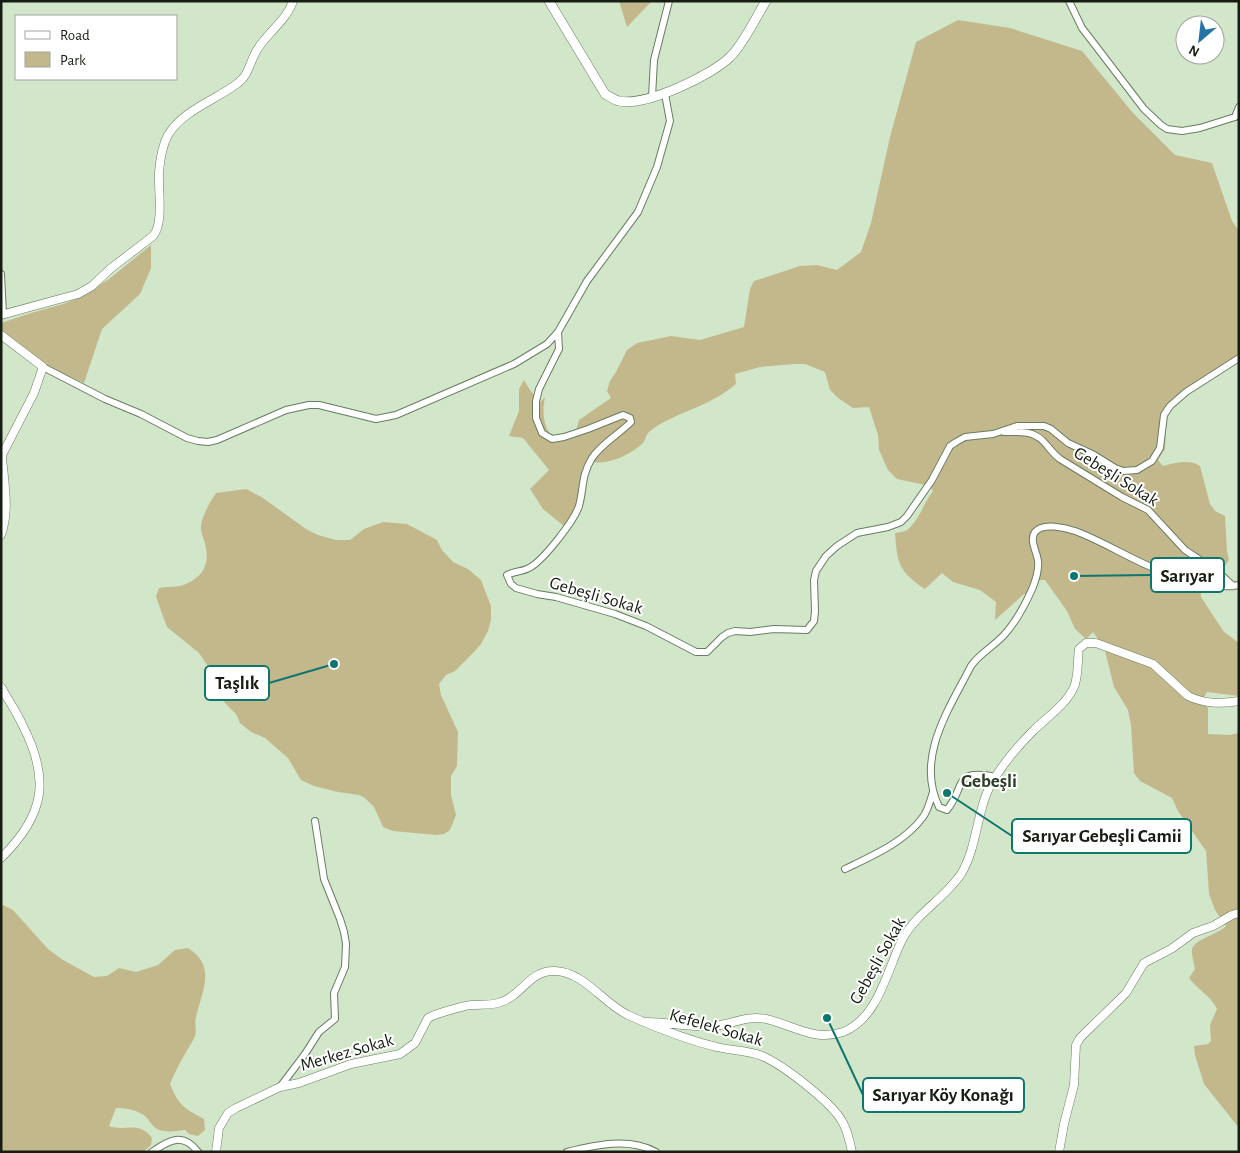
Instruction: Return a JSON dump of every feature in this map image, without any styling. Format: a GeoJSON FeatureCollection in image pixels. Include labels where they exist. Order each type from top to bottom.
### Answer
{"type":"FeatureCollection","features":[{"type":"Feature","properties":{"kind":"main road"},"geometry":{"type":"LineString","coordinates":[[549,1],[605,94],[618,101],[637,101],[665,94],[721,66],[733,54],[766,1]]}},
{"type":"Feature","properties":{"kind":"street"},"geometry":{"type":"LineString","coordinates":[[1,274],[2,315],[78,294],[92,286],[110,269],[153,236],[157,231],[159,220],[159,172],[162,152],[168,135],[194,110],[222,95],[240,81],[247,72],[261,44],[291,8],[293,1]]}},
{"type":"Feature","properties":{"kind":"street"},"geometry":{"type":"LineString","coordinates":[[652,97],[654,60],[669,1]]}},
{"type":"Feature","properties":{"kind":"street"},"geometry":{"type":"LineString","coordinates":[[1069,1],[1082,28],[1144,108],[1167,129],[1182,131],[1237,119],[1239,107]]}},
{"type":"Feature","properties":{"kind":"street"},"geometry":{"type":"LineString","coordinates":[[1,335],[44,367],[186,438],[208,442],[228,436],[286,410],[308,405],[376,419],[396,415],[514,364],[547,344],[558,332],[587,281],[638,212],[657,167],[670,121],[665,94]]}},
{"type":"Feature","properties":{"kind":"street","name":"Gebeşli Sokak"},"geometry":{"type":"LineString","coordinates":[[558,332],[559,349],[539,389],[536,401],[536,418],[542,433],[552,439],[564,437],[623,415],[630,418],[631,422],[592,457],[584,473],[578,508],[560,536],[539,560],[529,568],[507,575],[510,584],[524,591],[556,597],[633,620],[696,652],[707,652],[722,637],[735,631],[807,630],[814,621],[814,580],[816,571],[826,556],[857,533],[888,527],[901,522],[935,476],[950,446],[964,437],[999,432],[1026,432],[1036,435],[1052,454],[1122,497],[1148,510],[1185,550],[1236,585]]}},
{"type":"Feature","properties":{"kind":"street","name":"Gebeşli Sokak"},"geometry":{"type":"LineString","coordinates":[[999,432],[1016,426],[1044,426],[1051,429],[1068,443],[1094,455],[1115,468],[1123,471],[1137,470],[1152,461],[1160,448],[1164,415],[1170,406],[1186,392],[1239,358]]}},
{"type":"Feature","properties":{"kind":"street"},"geometry":{"type":"LineString","coordinates":[[1,534],[5,524],[6,512],[1,457],[34,393],[44,367]]}},
{"type":"Feature","properties":{"kind":"street","name":"Gebeşli Sokak"},"geometry":{"type":"LineString","coordinates":[[996,777],[971,775],[964,778],[960,782],[947,810],[938,807],[933,791],[930,769],[938,731],[977,657],[1004,635],[1019,615],[1032,588],[1037,576],[1038,560],[1033,538],[1034,532],[1039,528],[1074,531],[1162,572],[1212,586],[1236,585]]}},
{"type":"Feature","properties":{"kind":"street","name":"Gebeşli Sokak"},"geometry":{"type":"LineString","coordinates":[[647,1022],[716,1026],[756,1018],[804,1032],[826,1036],[843,1032],[853,1027],[874,1004],[907,931],[954,883],[962,872],[978,828],[986,795],[996,777],[1018,747],[1067,698],[1076,681],[1079,649],[1086,643],[1092,642],[1153,664],[1188,696],[1195,699],[1208,703],[1239,701]]}},
{"type":"Feature","properties":{"kind":"street"},"geometry":{"type":"LineString","coordinates":[[1,687],[32,743],[40,773],[40,789],[38,801],[29,823],[20,838],[1,858]]}},
{"type":"Feature","properties":{"kind":"street","name":"Gebeşli Sokak"},"geometry":{"type":"LineString","coordinates":[[845,868],[874,855],[904,836],[923,818],[933,791]]}},
{"type":"Feature","properties":{"kind":"street","name":"Merkez Sokak"},"geometry":{"type":"LineString","coordinates":[[280,1087],[319,1032],[335,1019],[334,993],[345,967],[344,932],[324,878],[315,820]]}},
{"type":"Feature","properties":{"kind":"street"},"geometry":{"type":"LineString","coordinates":[[1059,1152],[1074,1086],[1076,1045],[1080,1038],[1126,993],[1144,963],[1171,949],[1193,933],[1213,926],[1239,913]]}},
{"type":"Feature","properties":{"kind":"street","name":"Merkez Sokak"},"geometry":{"type":"LineString","coordinates":[[216,1152],[219,1128],[228,1113],[236,1108],[280,1087],[300,1083],[351,1064],[400,1054],[415,1043],[428,1018],[470,1005],[501,1002],[520,989],[535,975],[543,971],[556,971],[577,978],[614,1008],[647,1022]]}},
{"type":"Feature","properties":{"kind":"street","name":"Kefelek Sokak"},"geometry":{"type":"LineString","coordinates":[[647,1022],[700,1042],[759,1055],[780,1067],[811,1090],[836,1113],[847,1131],[852,1152]]}},
{"type":"Feature","properties":{"kind":"street"},"geometry":{"type":"LineString","coordinates":[[152,1152],[178,1139],[188,1142],[198,1152]]}},
{"type":"Feature","properties":{"kind":"street"},"geometry":{"type":"LineString","coordinates":[[567,1152],[603,1145],[635,1144],[643,1145],[656,1152]]}},
{"type":"Feature","properties":{"kind":"green space"},"geometry":{"type":"Polygon","coordinates":[[[619,1],[652,1],[627,27],[619,1]]]}},
{"type":"Feature","properties":{"kind":"green space"},"geometry":{"type":"Polygon","coordinates":[[[958,20],[1010,28],[1082,51],[1133,113],[1175,155],[1212,163],[1232,221],[1239,231],[1239,361],[1177,401],[1166,421],[1165,449],[1158,460],[1163,466],[1187,462],[1200,466],[1210,504],[1215,511],[1225,516],[1229,560],[1224,567],[1211,559],[1210,565],[1201,579],[1201,597],[1224,632],[1239,643],[1239,696],[1207,692],[1202,701],[1208,708],[1208,734],[1230,735],[1239,733],[1239,1128],[1204,1084],[1195,1055],[1194,1046],[1208,1044],[1211,1041],[1210,1025],[1217,1009],[1212,1001],[1189,978],[1195,969],[1192,949],[1202,939],[1226,926],[1215,910],[1209,894],[1206,851],[1178,811],[1172,798],[1140,781],[1134,773],[1131,725],[1128,710],[1114,687],[1104,647],[1093,632],[1086,639],[1075,629],[1067,611],[1045,580],[1038,580],[1031,596],[1024,594],[995,620],[996,602],[980,590],[953,582],[942,573],[925,589],[905,572],[897,552],[895,533],[906,531],[911,526],[933,491],[930,486],[897,479],[888,470],[879,450],[878,435],[869,407],[853,408],[838,398],[830,390],[825,372],[805,364],[760,367],[735,374],[736,384],[728,391],[658,425],[648,433],[643,443],[633,451],[620,458],[606,462],[593,462],[587,475],[582,508],[569,530],[543,509],[530,489],[549,470],[523,438],[509,436],[519,411],[519,389],[524,380],[540,402],[545,397],[544,420],[551,435],[555,439],[575,434],[579,420],[611,398],[607,391],[610,381],[627,350],[637,343],[671,336],[700,340],[744,327],[750,289],[754,281],[800,266],[817,265],[837,270],[861,252],[871,223],[890,137],[916,42],[958,20]]]}},
{"type":"Feature","properties":{"kind":"green space"},"geometry":{"type":"Polygon","coordinates":[[[151,245],[151,268],[140,294],[102,329],[84,383],[44,364],[1,331],[1,323],[81,297],[109,279],[151,245]]]}},
{"type":"Feature","properties":{"kind":"green space"},"geometry":{"type":"Polygon","coordinates":[[[246,489],[263,498],[306,529],[318,535],[336,540],[350,540],[364,529],[383,522],[407,524],[437,540],[442,550],[453,562],[468,569],[481,580],[491,606],[491,620],[488,631],[481,644],[473,653],[455,671],[446,675],[439,684],[441,695],[458,732],[457,766],[451,776],[451,795],[456,815],[450,830],[444,834],[393,831],[383,827],[374,807],[365,798],[359,795],[314,786],[301,780],[288,758],[265,738],[251,732],[240,723],[236,714],[225,703],[216,689],[209,668],[199,653],[167,627],[156,597],[159,588],[183,585],[192,581],[201,573],[207,557],[201,530],[204,514],[216,493],[246,489]]]}},
{"type":"Feature","properties":{"kind":"green space"},"geometry":{"type":"Polygon","coordinates":[[[1,904],[13,910],[48,949],[63,960],[94,977],[107,976],[119,968],[136,972],[158,965],[175,950],[188,948],[197,955],[205,971],[205,979],[195,1019],[196,1034],[170,1084],[179,1102],[204,1119],[205,1130],[198,1136],[189,1134],[185,1130],[160,1130],[155,1128],[146,1117],[136,1111],[116,1108],[109,1126],[142,1129],[152,1138],[151,1145],[143,1152],[1,1152],[1,904]]]}},
{"type":"Feature","properties":{"kind":"place","name":"Sarıyar"},"geometry":{"type":"Point","coordinates":[1074,576]}},
{"type":"Feature","properties":{"kind":"place","name":"Taşlık"},"geometry":{"type":"Point","coordinates":[334,664]}},
{"type":"Feature","properties":{"kind":"place","name":"Sarıyar Gebeşli Camii"},"geometry":{"type":"Point","coordinates":[947,793]}},
{"type":"Feature","properties":{"kind":"place","name":"Sarıyar Köy Konağı"},"geometry":{"type":"Point","coordinates":[827,1018]}},
{"type":"Feature","properties":{"kind":"district","name":"Gebeşli"},"geometry":{"type":"Point","coordinates":[989,781]}}]}
